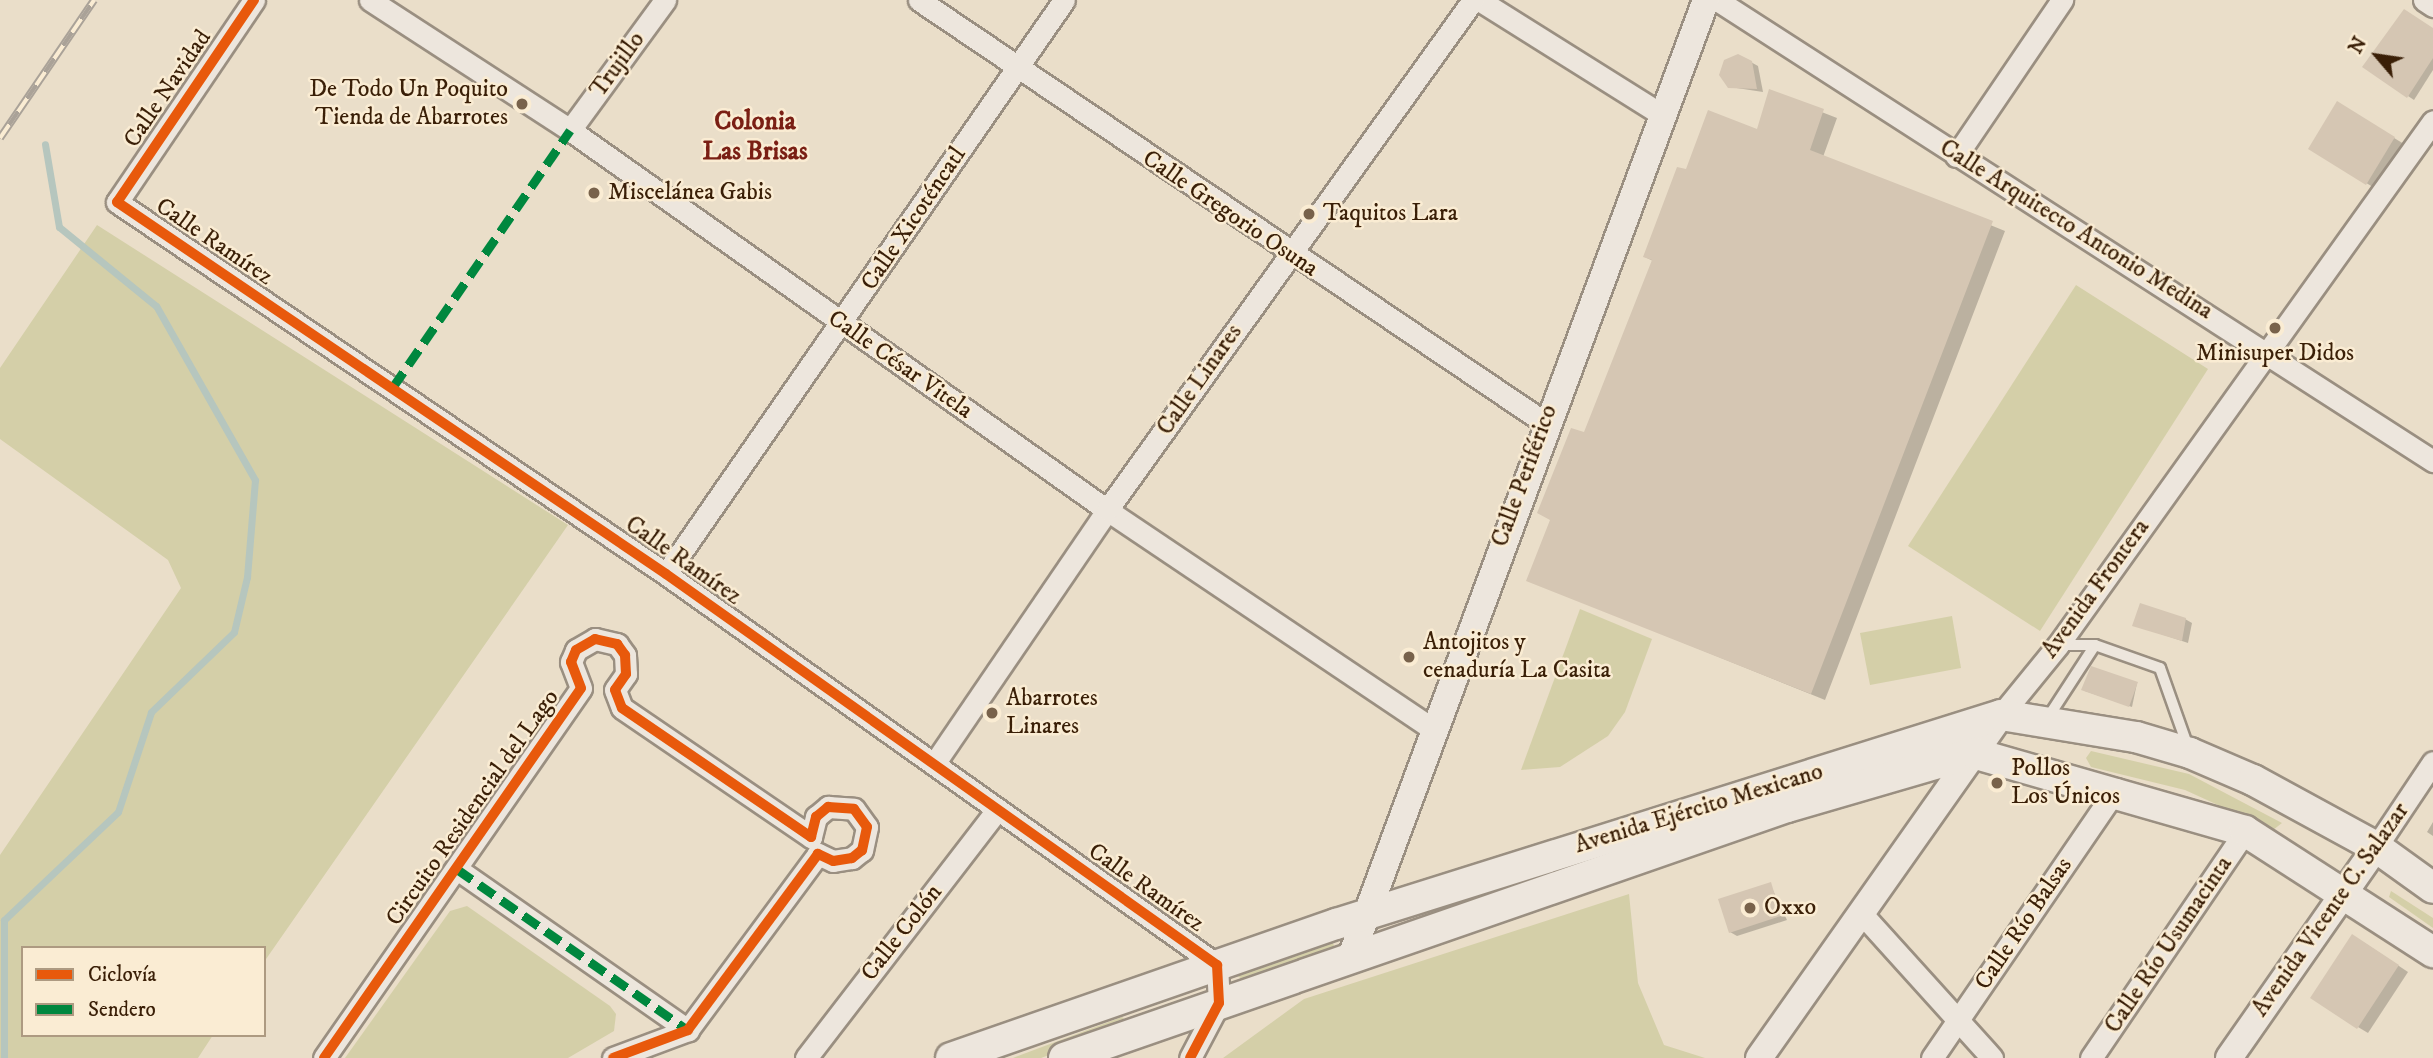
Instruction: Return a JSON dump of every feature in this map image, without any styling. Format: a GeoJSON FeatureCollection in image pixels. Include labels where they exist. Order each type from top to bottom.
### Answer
{"type":"FeatureCollection","features":[{"type":"Feature","properties":{"kind":"main road","name":"Avenida Ejército Mexicano"},"geometry":{"type":"LineString","coordinates":[[951,1058],[1361,916],[2001,715],[2047,719],[2190,753],[2253,780],[2376,847],[2433,888]]}},
{"type":"Feature","properties":{"kind":"main road","name":"Avenida Ejército Mexicano"},"geometry":{"type":"LineString","coordinates":[[1064,1058],[1352,954],[1787,807],[1973,753]]}},
{"type":"Feature","properties":{"kind":"main road"},"geometry":{"type":"LineString","coordinates":[[1973,753],[2116,789],[2245,831],[2346,892],[2433,952]]}},
{"type":"Feature","properties":{"kind":"street","name":"Calle Navidad"},"geometry":{"type":"LineString","coordinates":[[117,202],[254,0]]}},
{"type":"Feature","properties":{"kind":"street","name":"Calle César Vitela"},"geometry":{"type":"LineString","coordinates":[[370,0],[570,130],[843,326],[1107,510],[1431,728]]}},
{"type":"Feature","properties":{"kind":"street","name":"Trujillo"},"geometry":{"type":"LineString","coordinates":[[570,130],[666,0]]}},
{"type":"Feature","properties":{"kind":"street","name":"Calle Gregorio Osuna"},"geometry":{"type":"LineString","coordinates":[[919,0],[1289,255],[1545,422]]}},
{"type":"Feature","properties":{"kind":"street","name":"Calle Xicoténcatl"},"geometry":{"type":"LineString","coordinates":[[666,574],[843,326],[1064,0]]}},
{"type":"Feature","properties":{"kind":"street","name":"Calle Linares"},"geometry":{"type":"LineString","coordinates":[[934,764],[1107,510],[1473,0]]}},
{"type":"Feature","properties":{"kind":"street"},"geometry":{"type":"LineString","coordinates":[[1479,0],[1662,115]]}},
{"type":"Feature","properties":{"kind":"street","name":"Calle Periférico"},"geometry":{"type":"LineString","coordinates":[[1352,954],[1361,916],[1706,0]]}},
{"type":"Feature","properties":{"kind":"street","name":"Calle Arquitecto Antonio Medina"},"geometry":{"type":"LineString","coordinates":[[1717,0],[1956,156],[2266,349],[2433,461]]}},
{"type":"Feature","properties":{"kind":"street"},"geometry":{"type":"LineString","coordinates":[[1956,156],[2063,0]]}},
{"type":"Feature","properties":{"kind":"street"},"geometry":{"type":"LineString","coordinates":[[2424,0],[2433,6]]}},
{"type":"Feature","properties":{"kind":"street","name":"Avenida Frontera"},"geometry":{"type":"LineString","coordinates":[[1759,1058],[1973,753],[2058,645],[2266,349],[2433,121]]}},
{"type":"Feature","properties":{"kind":"street","name":"Calle Ramírez"},"geometry":{"type":"LineString","coordinates":[[117,202],[666,574],[1217,965]]}},
{"type":"Feature","properties":{"kind":"street","name":"Circuito Residencial del Lago"},"geometry":{"type":"LineString","coordinates":[[324,1058],[581,688],[571,663],[576,650],[595,639],[617,645],[625,655],[626,674],[615,690],[622,708],[811,837],[816,817],[828,807],[854,809],[867,827],[862,850],[833,861],[818,854],[688,1030],[457,869]]}},
{"type":"Feature","properties":{"kind":"street","name":"Avenida Vicente C. Salazar"},"geometry":{"type":"LineString","coordinates":[[2229,1058],[2346,892],[2433,762]]}},
{"type":"Feature","properties":{"kind":"street","name":"Calle Río Balsas"},"geometry":{"type":"LineString","coordinates":[[1932,1058],[2116,789]]}},
{"type":"Feature","properties":{"kind":"street","name":"Calle Colón"},"geometry":{"type":"LineString","coordinates":[[806,1058],[998,809]]}},
{"type":"Feature","properties":{"kind":"street","name":"Calle Río Usumacinta"},"geometry":{"type":"LineString","coordinates":[[2091,1058],[2245,831]]}},
{"type":"Feature","properties":{"kind":"street"},"geometry":{"type":"LineString","coordinates":[[1862,914],[1992,1058]]}},
{"type":"Feature","properties":{"kind":"street"},"geometry":{"type":"LineString","coordinates":[[1190,1058],[1219,1003],[1217,965]]}},
{"type":"Feature","properties":{"kind":"street"},"geometry":{"type":"LineString","coordinates":[[613,1058],[688,1030]]}},
{"type":"Feature","properties":{"kind":"lane"},"geometry":{"type":"LineString","coordinates":[[2058,645],[2095,645],[2160,668],[2190,753]]}},
{"type":"Feature","properties":{"kind":"lane"},"geometry":{"type":"LineString","coordinates":[[2047,719],[2095,645]]}},
{"type":"Feature","properties":{"kind":"shaded area"},"geometry":{"type":"Polygon","coordinates":[[[97,225],[568,525],[266,959],[266,946],[21,946],[21,1037],[212,1037],[198,1058],[0,1058],[0,855],[181,588],[168,560],[0,439],[0,368],[97,225]]]}},
{"type":"Feature","properties":{"kind":"shaded area"},"geometry":{"type":"Polygon","coordinates":[[[2076,285],[2208,369],[2040,631],[1908,546],[2076,285]]]}},
{"type":"Feature","properties":{"kind":"shaded area"},"geometry":{"type":"Polygon","coordinates":[[[1580,609],[1652,639],[1625,712],[1608,736],[1560,767],[1521,770],[1580,609]]]}},
{"type":"Feature","properties":{"kind":"shaded area"},"geometry":{"type":"Polygon","coordinates":[[[1952,616],[1961,668],[1870,685],[1860,633],[1952,616]]]}},
{"type":"Feature","properties":{"kind":"shaded area"},"geometry":{"type":"Polygon","coordinates":[[[2091,751],[2189,774],[2282,823],[2273,830],[2185,790],[2091,767],[2086,758],[2091,751]]]}},
{"type":"Feature","properties":{"kind":"shaded area"},"geometry":{"type":"Polygon","coordinates":[[[2391,891],[2433,918],[2433,928],[2389,897],[2391,891]]]}},
{"type":"Feature","properties":{"kind":"shaded area"},"geometry":{"type":"Polygon","coordinates":[[[1629,894],[1638,983],[1664,1045],[1705,1058],[1223,1058],[1304,999],[1629,894]]]}},
{"type":"Feature","properties":{"kind":"shaded area"},"geometry":{"type":"Polygon","coordinates":[[[467,906],[610,1006],[616,1014],[614,1031],[568,1058],[345,1058],[450,911],[467,906]]]}},
{"type":"Feature","properties":{"kind":"shaded area"},"geometry":{"type":"Polygon","coordinates":[[[1332,941],[1336,950],[1242,979],[1236,975],[1332,941]]]}},
{"type":"Feature","properties":{"kind":"shaded area"},"geometry":{"type":"Polygon","coordinates":[[[1122,1017],[1128,1022],[1123,1028],[1041,1058],[1013,1058],[1122,1017]]]}},
{"type":"Feature","properties":{"kind":"building"},"geometry":{"type":"Polygon","coordinates":[[[2404,9],[2433,28],[2433,58],[2407,98],[2362,67],[2404,9]]]}},
{"type":"Feature","properties":{"kind":"building"},"geometry":{"type":"Polygon","coordinates":[[[1738,54],[1752,61],[1757,89],[1728,88],[1719,75],[1724,60],[1738,54]]]}},
{"type":"Feature","properties":{"kind":"building"},"geometry":{"type":"Polygon","coordinates":[[[1769,89],[1824,109],[1810,150],[1993,221],[1811,694],[1526,581],[1550,520],[1537,513],[1571,428],[1584,432],[1652,260],[1643,257],[1677,167],[1686,169],[1708,110],[1757,129],[1769,89]]]}},
{"type":"Feature","properties":{"kind":"building"},"geometry":{"type":"Polygon","coordinates":[[[2337,101],[2395,137],[2366,185],[2308,149],[2337,101]]]}},
{"type":"Feature","properties":{"kind":"building"},"geometry":{"type":"Polygon","coordinates":[[[2140,603],[2186,618],[2182,641],[2132,626],[2140,603]]]}},
{"type":"Feature","properties":{"kind":"building"},"geometry":{"type":"Polygon","coordinates":[[[2091,666],[2138,682],[2129,707],[2081,690],[2091,666]]]}},
{"type":"Feature","properties":{"kind":"building","name":"Oxxo"},"geometry":{"type":"Polygon","coordinates":[[[1771,882],[1781,916],[1729,933],[1718,899],[1771,882]]]}},
{"type":"Feature","properties":{"kind":"building"},"geometry":{"type":"Polygon","coordinates":[[[2352,934],[2399,965],[2357,1029],[2310,998],[2352,934]]]}},
{"type":"Feature","properties":{"kind":"waterway"},"geometry":{"type":"LineString","coordinates":[[4,1058],[4,920],[118,812],[151,712],[234,632],[247,577],[255,480],[156,306],[59,227],[45,144]]}},
{"type":"Feature","properties":{"kind":"railway"},"geometry":{"type":"LineString","coordinates":[[0,138],[94,0]]}},
{"type":"Feature","properties":{"kind":"marked path"},"geometry":{"type":"LineString","coordinates":[[393,387],[570,130]]}},
{"type":"Feature","properties":{"kind":"marked path"},"geometry":{"type":"LineString","coordinates":[[457,869],[688,1030]]}},
{"type":"Feature","properties":{"kind":"cycle path"},"geometry":{"type":"LineString","coordinates":[[254,0],[117,202],[666,574],[1217,965],[1219,1003],[1190,1058]]}},
{"type":"Feature","properties":{"kind":"cycle path"},"geometry":{"type":"LineString","coordinates":[[324,1058],[581,688],[571,662],[576,650],[595,639],[617,644],[625,655],[626,674],[615,690],[622,708],[811,837],[816,817],[828,807],[854,809],[867,827],[862,850],[852,858],[833,861],[818,854],[688,1030],[613,1058]]}},
{"type":"Feature","properties":{"kind":"place","name":"De Todo Un Poquito Tienda de Abarrotes"},"geometry":{"type":"Point","coordinates":[522,104]}},
{"type":"Feature","properties":{"kind":"place","name":"Miscelánea Gabis"},"geometry":{"type":"Point","coordinates":[594,193]}},
{"type":"Feature","properties":{"kind":"place","name":"Taquitos Lara"},"geometry":{"type":"Point","coordinates":[1309,214]}},
{"type":"Feature","properties":{"kind":"place","name":"Minisuper Didos"},"geometry":{"type":"Point","coordinates":[2275,328]}},
{"type":"Feature","properties":{"kind":"place","name":"Antojitos y cenaduría La Casita"},"geometry":{"type":"Point","coordinates":[1409,657]}},
{"type":"Feature","properties":{"kind":"place","name":"Abarrotes Linares"},"geometry":{"type":"Point","coordinates":[992,713]}},
{"type":"Feature","properties":{"kind":"place","name":"Pollos Los Únicos"},"geometry":{"type":"Point","coordinates":[1997,783]}},
{"type":"Feature","properties":{"kind":"place","name":"Oxxo"},"geometry":{"type":"Point","coordinates":[1750,908]}},
{"type":"Feature","properties":{"kind":"district","name":"Colonia Las Brisas"},"geometry":{"type":"Point","coordinates":[755,137]}}]}
